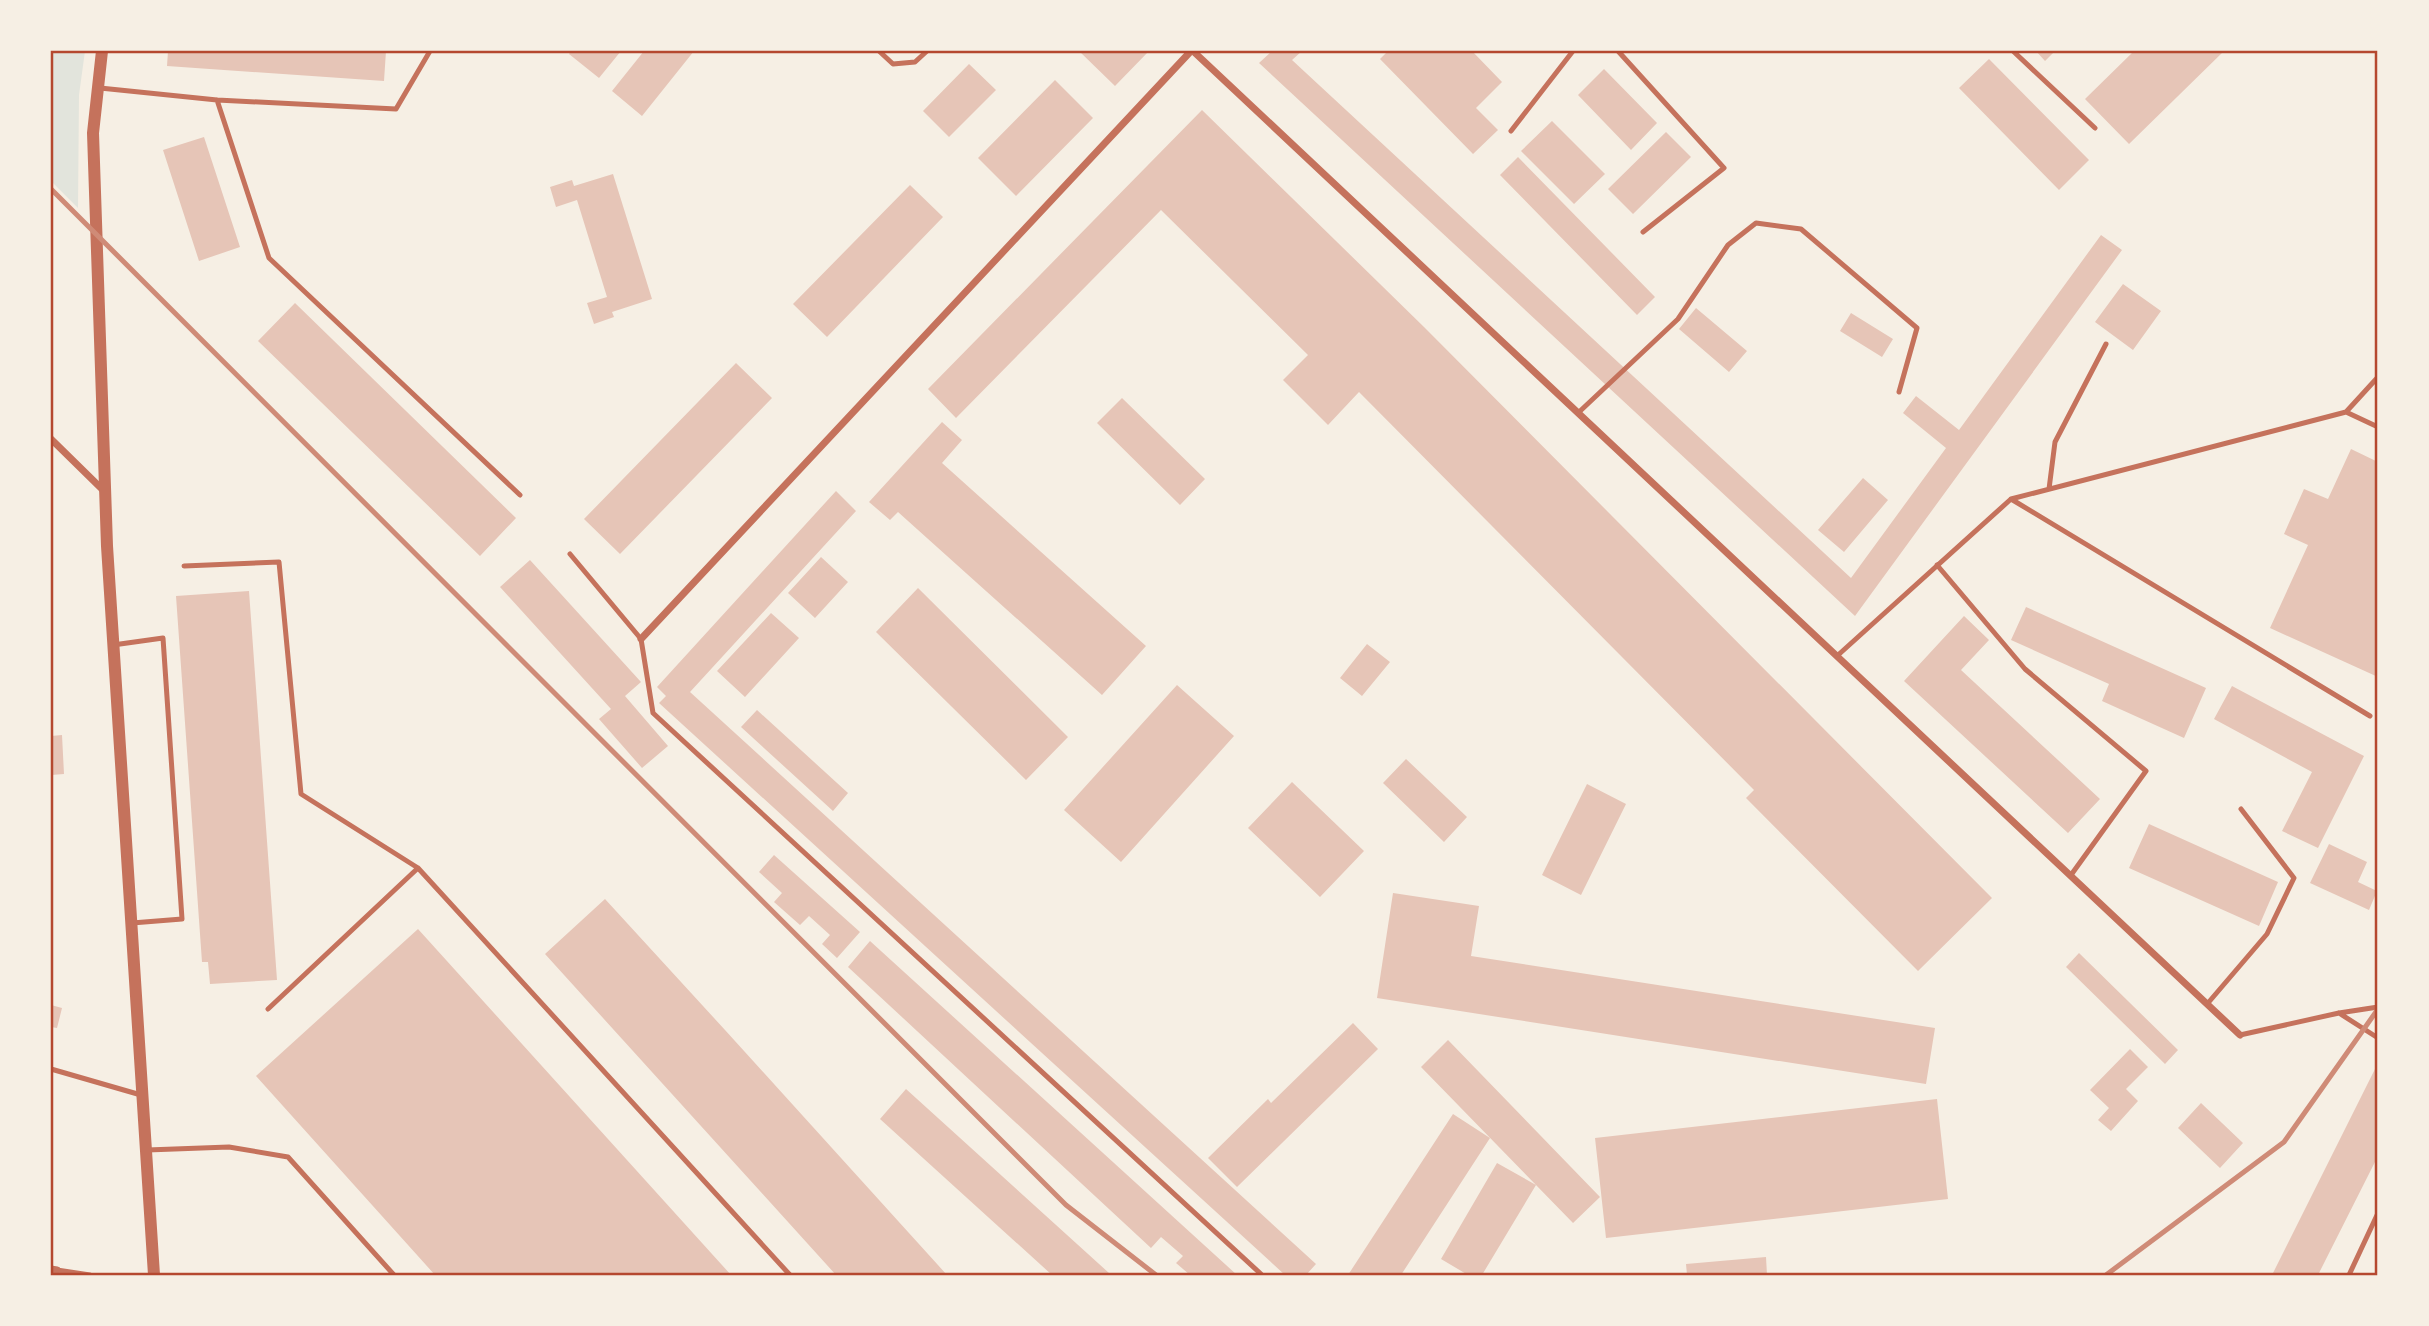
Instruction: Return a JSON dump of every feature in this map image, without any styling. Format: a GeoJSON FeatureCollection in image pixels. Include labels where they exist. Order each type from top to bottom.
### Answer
{"type":"FeatureCollection","features":[{"type":"Feature","properties":{"kind":"street"},"geometry":{"type":"LineString","coordinates":[[102,51],[93,133],[105,493],[154,1275]]}},
{"type":"Feature","properties":{"kind":"street"},"geometry":{"type":"LineString","coordinates":[[641,639],[1192,51],[2240,1035]]}},
{"type":"Feature","properties":{"kind":"street"},"geometry":{"type":"LineString","coordinates":[[51,439],[105,493]]}},
{"type":"Feature","properties":{"kind":"lane"},"geometry":{"type":"LineString","coordinates":[[97,88],[217,100],[396,108],[430,51]]}},
{"type":"Feature","properties":{"kind":"lane"},"geometry":{"type":"LineString","coordinates":[[879,51],[893,64],[915,62],[927,51]]}},
{"type":"Feature","properties":{"kind":"lane"},"geometry":{"type":"LineString","coordinates":[[1511,131],[1573,51]]}},
{"type":"Feature","properties":{"kind":"lane"},"geometry":{"type":"LineString","coordinates":[[1618,51],[1724,168],[1643,232]]}},
{"type":"Feature","properties":{"kind":"lane"},"geometry":{"type":"LineString","coordinates":[[2013,51],[2095,128]]}},
{"type":"Feature","properties":{"kind":"lane"},"geometry":{"type":"LineString","coordinates":[[217,100],[269,258],[520,495]]}},
{"type":"Feature","properties":{"kind":"lane"},"geometry":{"type":"LineString","coordinates":[[1578,413],[1678,319],[1728,245],[1756,223],[1801,229],[1917,328],[1899,393]]}},
{"type":"Feature","properties":{"kind":"lane"},"geometry":{"type":"LineString","coordinates":[[2049,489],[2055,442],[2106,344]]}},
{"type":"Feature","properties":{"kind":"lane"},"geometry":{"type":"LineString","coordinates":[[1837,656],[2011,499],[2346,412],[2378,377]]}},
{"type":"Feature","properties":{"kind":"lane"},"geometry":{"type":"LineString","coordinates":[[2346,412],[2378,427]]}},
{"type":"Feature","properties":{"kind":"lane"},"geometry":{"type":"LineString","coordinates":[[2011,499],[2370,716]]}},
{"type":"Feature","properties":{"kind":"lane"},"geometry":{"type":"LineString","coordinates":[[570,554],[641,639],[653,713],[1262,1275]]}},
{"type":"Feature","properties":{"kind":"lane"},"geometry":{"type":"LineString","coordinates":[[184,566],[279,562],[302,794],[418,868],[790,1275]]}},
{"type":"Feature","properties":{"kind":"lane"},"geometry":{"type":"LineString","coordinates":[[1937,565],[2025,669],[2146,771],[2071,875]]}},
{"type":"Feature","properties":{"kind":"lane"},"geometry":{"type":"LineString","coordinates":[[113,645],[163,638],[182,919],[131,923]]}},
{"type":"Feature","properties":{"kind":"lane"},"geometry":{"type":"LineString","coordinates":[[2208,1003],[2267,934],[2294,878],[2241,809]]}},
{"type":"Feature","properties":{"kind":"lane"},"geometry":{"type":"LineString","coordinates":[[268,1009],[418,868]]}},
{"type":"Feature","properties":{"kind":"lane"},"geometry":{"type":"LineString","coordinates":[[2240,1035],[2378,1007]]}},
{"type":"Feature","properties":{"kind":"lane"},"geometry":{"type":"LineString","coordinates":[[2339,1013],[2378,1038]]}},
{"type":"Feature","properties":{"kind":"lane"},"geometry":{"type":"LineString","coordinates":[[51,1069],[141,1095]]}},
{"type":"Feature","properties":{"kind":"lane"},"geometry":{"type":"LineString","coordinates":[[145,1150],[229,1147],[288,1157],[394,1275]]}},
{"type":"Feature","properties":{"kind":"lane"},"geometry":{"type":"LineString","coordinates":[[2348,1275],[2378,1213]]}},
{"type":"Feature","properties":{"kind":"lane"},"geometry":{"type":"LineString","coordinates":[[58,1271],[90,1275]]}},
{"type":"Feature","properties":{"kind":"shaded area"},"geometry":{"type":"Polygon","coordinates":[[[51,51],[85,51],[79,95],[78,208],[51,181],[51,51]]]}},
{"type":"Feature","properties":{"kind":"building"},"geometry":{"type":"Polygon","coordinates":[[[168,51],[386,51],[384,81],[167,66],[168,51]]]}},
{"type":"Feature","properties":{"kind":"building"},"geometry":{"type":"Polygon","coordinates":[[[571,51],[621,51],[599,78],[569,54],[571,51]]]}},
{"type":"Feature","properties":{"kind":"building"},"geometry":{"type":"Polygon","coordinates":[[[644,51],[694,51],[642,116],[612,91],[644,51]]]}},
{"type":"Feature","properties":{"kind":"building"},"geometry":{"type":"Polygon","coordinates":[[[1079,51],[1149,51],[1115,86],[1079,51]]]}},
{"type":"Feature","properties":{"kind":"building"},"geometry":{"type":"Polygon","coordinates":[[[1272,51],[1302,51],[1292,60],[1851,578],[1946,448],[1903,413],[1916,396],[1959,430],[2101,235],[2122,250],[1855,616],[1259,63],[1272,51]]]}},
{"type":"Feature","properties":{"kind":"building"},"geometry":{"type":"Polygon","coordinates":[[[1388,51],[1472,51],[1502,82],[1476,108],[1498,130],[1473,154],[1380,59],[1388,51]]]}},
{"type":"Feature","properties":{"kind":"building"},"geometry":{"type":"Polygon","coordinates":[[[2036,51],[2055,51],[2045,61],[2036,51]]]}},
{"type":"Feature","properties":{"kind":"building"},"geometry":{"type":"Polygon","coordinates":[[[2134,51],[2224,51],[2129,144],[2085,99],[2134,51]]]}},
{"type":"Feature","properties":{"kind":"building"},"geometry":{"type":"Polygon","coordinates":[[[1989,59],[2089,160],[2059,190],[1959,88],[1989,59]]]}},
{"type":"Feature","properties":{"kind":"building"},"geometry":{"type":"Polygon","coordinates":[[[969,64],[996,90],[949,137],[923,111],[969,64]]]}},
{"type":"Feature","properties":{"kind":"building"},"geometry":{"type":"Polygon","coordinates":[[[1604,69],[1657,123],[1631,150],[1578,95],[1604,69]]]}},
{"type":"Feature","properties":{"kind":"building"},"geometry":{"type":"Polygon","coordinates":[[[1055,80],[1093,118],[1016,196],[978,158],[1055,80]]]}},
{"type":"Feature","properties":{"kind":"building"},"geometry":{"type":"Polygon","coordinates":[[[1202,110],[1424,327],[1992,898],[1918,971],[1746,798],[1754,790],[1359,392],[1328,425],[1283,380],[1308,355],[1161,210],[956,418],[928,389],[1202,110]]]}},
{"type":"Feature","properties":{"kind":"building"},"geometry":{"type":"Polygon","coordinates":[[[1552,121],[1605,174],[1574,204],[1521,151],[1552,121]]]}},
{"type":"Feature","properties":{"kind":"building"},"geometry":{"type":"Polygon","coordinates":[[[1666,132],[1691,157],[1633,214],[1608,189],[1666,132]]]}},
{"type":"Feature","properties":{"kind":"building"},"geometry":{"type":"Polygon","coordinates":[[[204,137],[240,247],[199,261],[163,150],[204,137]]]}},
{"type":"Feature","properties":{"kind":"building"},"geometry":{"type":"Polygon","coordinates":[[[1518,157],[1655,297],[1637,315],[1500,175],[1518,157]]]}},
{"type":"Feature","properties":{"kind":"building"},"geometry":{"type":"Polygon","coordinates":[[[613,174],[652,299],[612,312],[614,317],[594,324],[587,303],[607,297],[577,200],[556,207],[550,187],[572,180],[574,186],[613,174]]]}},
{"type":"Feature","properties":{"kind":"building"},"geometry":{"type":"Polygon","coordinates":[[[910,185],[943,217],[827,337],[793,304],[910,185]]]}},
{"type":"Feature","properties":{"kind":"building"},"geometry":{"type":"Polygon","coordinates":[[[2123,284],[2161,311],[2133,350],[2095,322],[2123,284]]]}},
{"type":"Feature","properties":{"kind":"building"},"geometry":{"type":"Polygon","coordinates":[[[295,303],[516,518],[480,556],[258,341],[295,303]]]}},
{"type":"Feature","properties":{"kind":"building"},"geometry":{"type":"Polygon","coordinates":[[[1696,308],[1747,351],[1729,372],[1679,329],[1696,308]]]}},
{"type":"Feature","properties":{"kind":"building"},"geometry":{"type":"Polygon","coordinates":[[[1851,313],[1893,339],[1882,357],[1840,331],[1851,313]]]}},
{"type":"Feature","properties":{"kind":"building"},"geometry":{"type":"Polygon","coordinates":[[[736,363],[772,398],[620,554],[584,519],[736,363]]]}},
{"type":"Feature","properties":{"kind":"building"},"geometry":{"type":"Polygon","coordinates":[[[1122,398],[1205,479],[1180,505],[1097,423],[1122,398]]]}},
{"type":"Feature","properties":{"kind":"building"},"geometry":{"type":"Polygon","coordinates":[[[942,422],[962,440],[942,463],[1146,646],[1102,695],[898,512],[890,520],[869,502],[942,422]]]}},
{"type":"Feature","properties":{"kind":"building"},"geometry":{"type":"Polygon","coordinates":[[[2351,449],[2378,462],[2378,677],[2270,628],[2308,545],[2284,534],[2304,489],[2328,499],[2351,449]]]}},
{"type":"Feature","properties":{"kind":"building"},"geometry":{"type":"Polygon","coordinates":[[[1863,478],[1888,500],[1844,552],[1818,530],[1863,478]]]}},
{"type":"Feature","properties":{"kind":"building"},"geometry":{"type":"Polygon","coordinates":[[[836,491],[856,511],[690,692],[1316,1264],[1306,1275],[1285,1275],[659,703],[666,696],[657,687],[836,491]]]}},
{"type":"Feature","properties":{"kind":"building"},"geometry":{"type":"Polygon","coordinates":[[[821,557],[848,582],[815,618],[788,593],[821,557]]]}},
{"type":"Feature","properties":{"kind":"building"},"geometry":{"type":"Polygon","coordinates":[[[530,560],[641,682],[625,696],[668,746],[642,768],[599,719],[611,709],[500,587],[530,560]]]}},
{"type":"Feature","properties":{"kind":"building"},"geometry":{"type":"Polygon","coordinates":[[[918,588],[1068,737],[1026,780],[876,632],[918,588]]]}},
{"type":"Feature","properties":{"kind":"building"},"geometry":{"type":"Polygon","coordinates":[[[249,591],[277,980],[210,984],[208,962],[202,962],[176,596],[249,591]]]}},
{"type":"Feature","properties":{"kind":"building"},"geometry":{"type":"Polygon","coordinates":[[[2026,607],[2206,688],[2184,738],[2102,701],[2109,684],[2011,640],[2026,607]]]}},
{"type":"Feature","properties":{"kind":"building"},"geometry":{"type":"Polygon","coordinates":[[[771,613],[799,638],[745,697],[717,671],[771,613]]]}},
{"type":"Feature","properties":{"kind":"building"},"geometry":{"type":"Polygon","coordinates":[[[1964,616],[1989,640],[1961,670],[2100,799],[2068,833],[1904,681],[1964,616]]]}},
{"type":"Feature","properties":{"kind":"building"},"geometry":{"type":"Polygon","coordinates":[[[1367,644],[1390,662],[1362,696],[1340,678],[1367,644]]]}},
{"type":"Feature","properties":{"kind":"building"},"geometry":{"type":"Polygon","coordinates":[[[1177,685],[1234,736],[1121,862],[1064,810],[1177,685]]]}},
{"type":"Feature","properties":{"kind":"building"},"geometry":{"type":"Polygon","coordinates":[[[2232,686],[2364,756],[2318,848],[2282,831],[2312,772],[2214,719],[2232,686]]]}},
{"type":"Feature","properties":{"kind":"building"},"geometry":{"type":"Polygon","coordinates":[[[757,710],[848,793],[833,811],[741,727],[757,710]]]}},
{"type":"Feature","properties":{"kind":"building"},"geometry":{"type":"Polygon","coordinates":[[[62,735],[64,774],[51,775],[51,736],[62,735]]]}},
{"type":"Feature","properties":{"kind":"building"},"geometry":{"type":"Polygon","coordinates":[[[1406,759],[1467,817],[1444,842],[1383,783],[1406,759]]]}},
{"type":"Feature","properties":{"kind":"building"},"geometry":{"type":"Polygon","coordinates":[[[1292,782],[1364,851],[1320,897],[1248,828],[1292,782]]]}},
{"type":"Feature","properties":{"kind":"building"},"geometry":{"type":"Polygon","coordinates":[[[1587,784],[1626,804],[1581,895],[1542,875],[1587,784]]]}},
{"type":"Feature","properties":{"kind":"building"},"geometry":{"type":"Polygon","coordinates":[[[2149,824],[2278,882],[2259,926],[2129,868],[2149,824]]]}},
{"type":"Feature","properties":{"kind":"building"},"geometry":{"type":"Polygon","coordinates":[[[2329,844],[2367,862],[2358,882],[2377,891],[2369,910],[2310,883],[2329,844]]]}},
{"type":"Feature","properties":{"kind":"building"},"geometry":{"type":"Polygon","coordinates":[[[774,855],[860,932],[837,958],[822,944],[830,935],[809,916],[800,925],[774,902],[782,893],[759,872],[774,855]]]}},
{"type":"Feature","properties":{"kind":"building"},"geometry":{"type":"Polygon","coordinates":[[[1393,893],[1479,906],[1471,956],[1935,1028],[1926,1084],[1377,998],[1393,893]]]}},
{"type":"Feature","properties":{"kind":"building"},"geometry":{"type":"Polygon","coordinates":[[[605,899],[947,1275],[836,1275],[545,954],[605,899]]]}},
{"type":"Feature","properties":{"kind":"building"},"geometry":{"type":"Polygon","coordinates":[[[418,929],[731,1275],[435,1275],[256,1076],[418,929]]]}},
{"type":"Feature","properties":{"kind":"building"},"geometry":{"type":"Polygon","coordinates":[[[870,941],[1237,1275],[1190,1275],[1176,1263],[1183,1256],[1161,1237],[1151,1248],[848,967],[870,941]]]}},
{"type":"Feature","properties":{"kind":"building"},"geometry":{"type":"Polygon","coordinates":[[[2079,953],[2178,1050],[2165,1064],[2066,967],[2079,953]]]}},
{"type":"Feature","properties":{"kind":"building"},"geometry":{"type":"Polygon","coordinates":[[[51,1005],[62,1008],[57,1028],[51,1027],[51,1005]]]}},
{"type":"Feature","properties":{"kind":"building"},"geometry":{"type":"Polygon","coordinates":[[[1353,1023],[1378,1049],[1237,1187],[1208,1158],[1268,1099],[1271,1103],[1353,1023]]]}},
{"type":"Feature","properties":{"kind":"building"},"geometry":{"type":"Polygon","coordinates":[[[1448,1040],[1600,1197],[1573,1223],[1421,1067],[1448,1040]]]}},
{"type":"Feature","properties":{"kind":"building"},"geometry":{"type":"Polygon","coordinates":[[[2130,1049],[2148,1067],[2126,1089],[2138,1101],[2111,1131],[2098,1120],[2109,1108],[2090,1090],[2130,1049]]]}},
{"type":"Feature","properties":{"kind":"building"},"geometry":{"type":"Polygon","coordinates":[[[2378,1063],[2378,1156],[2318,1275],[2272,1275],[2378,1063]]]}},
{"type":"Feature","properties":{"kind":"building"},"geometry":{"type":"Polygon","coordinates":[[[906,1089],[1109,1273],[1052,1275],[880,1119],[906,1089]]]}},
{"type":"Feature","properties":{"kind":"building"},"geometry":{"type":"Polygon","coordinates":[[[1937,1099],[1948,1199],[1606,1238],[1595,1138],[1937,1099]]]}},
{"type":"Feature","properties":{"kind":"building"},"geometry":{"type":"Polygon","coordinates":[[[2201,1103],[2243,1143],[2220,1168],[2178,1128],[2201,1103]]]}},
{"type":"Feature","properties":{"kind":"building"},"geometry":{"type":"Polygon","coordinates":[[[1453,1114],[1490,1138],[1401,1275],[1348,1275],[1453,1114]]]}},
{"type":"Feature","properties":{"kind":"building"},"geometry":{"type":"Polygon","coordinates":[[[1497,1163],[1536,1185],[1482,1275],[1468,1275],[1441,1259],[1497,1163]]]}},
{"type":"Feature","properties":{"kind":"building"},"geometry":{"type":"Polygon","coordinates":[[[1766,1257],[1767,1275],[1687,1275],[1686,1264],[1766,1257]]]}},
{"type":"Feature","properties":{"kind":"railway"},"geometry":{"type":"LineString","coordinates":[[51,189],[1066,1205],[1156,1275]]}},
{"type":"Feature","properties":{"kind":"railway"},"geometry":{"type":"LineString","coordinates":[[2106,1275],[2284,1142],[2378,1009]]}}]}
